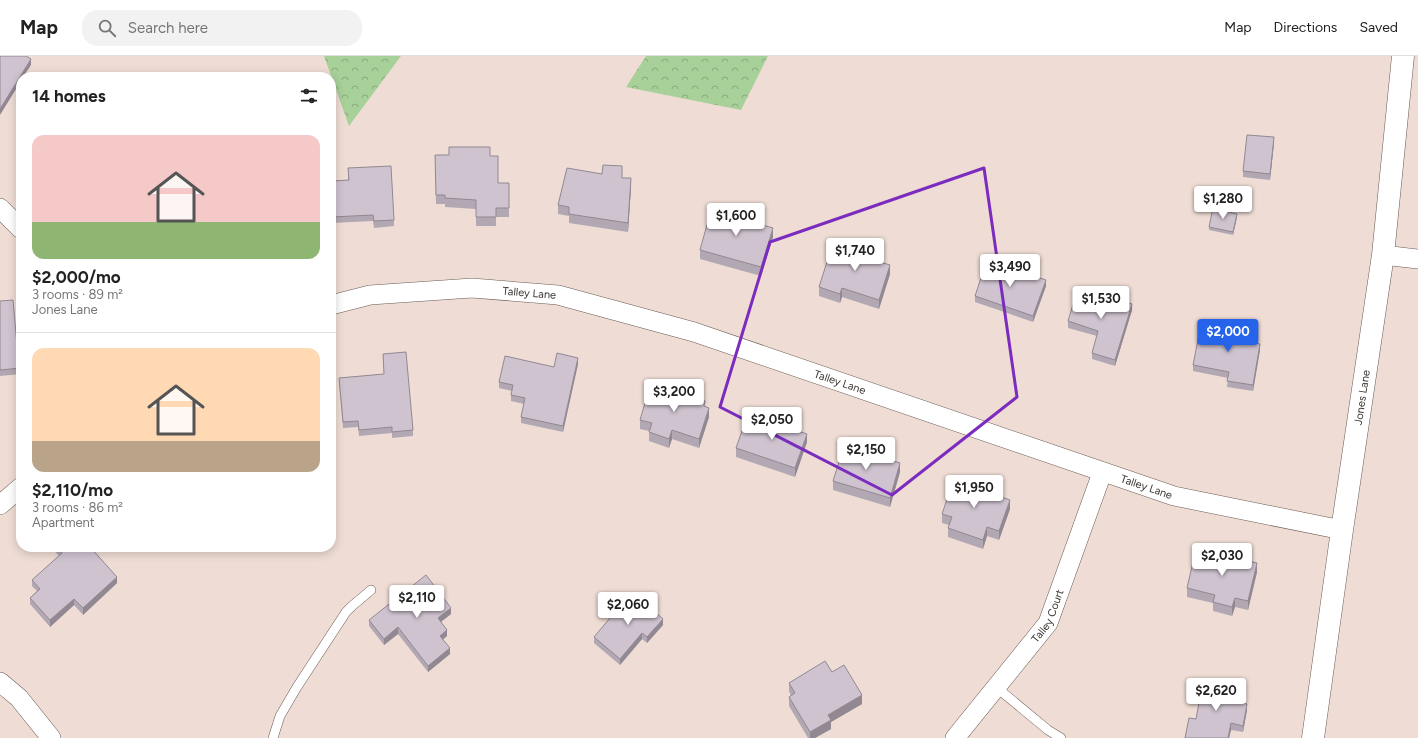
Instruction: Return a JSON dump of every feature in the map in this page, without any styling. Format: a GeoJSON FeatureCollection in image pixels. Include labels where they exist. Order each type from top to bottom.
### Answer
{"type":"FeatureCollection","features":[{"type":"Feature","properties":{"kind":"street","name":"Jones Lane"},"geometry":{"type":"LineString","coordinates":[[1313,738],[1383,255],[1403,56]]}},
{"type":"Feature","properties":{"kind":"street"},"geometry":{"type":"LineString","coordinates":[[0,208],[16,224]]}},
{"type":"Feature","properties":{"kind":"street"},"geometry":{"type":"LineString","coordinates":[[1383,255],[1418,259]]}},
{"type":"Feature","properties":{"kind":"street","name":"Talley Lane"},"geometry":{"type":"LineString","coordinates":[[336,304],[370,295],[472,288],[558,295],[694,332],[1174,496],[1342,530]]}},
{"type":"Feature","properties":{"kind":"street","name":"Talley Court"},"geometry":{"type":"LineString","coordinates":[[955,738],[1048,623],[1102,472]]}},
{"type":"Feature","properties":{"kind":"street"},"geometry":{"type":"LineString","coordinates":[[0,505],[16,491]]}},
{"type":"Feature","properties":{"kind":"street"},"geometry":{"type":"LineString","coordinates":[[0,682],[19,698],[51,738]]}},
{"type":"Feature","properties":{"kind":"lane"},"geometry":{"type":"LineString","coordinates":[[272,738],[280,716],[297,687],[346,612],[371,590]]}},
{"type":"Feature","properties":{"kind":"lane"},"geometry":{"type":"LineString","coordinates":[[996,687],[1048,730],[1061,738]]}},
{"type":"Feature","properties":{"kind":"highlighted area"},"geometry":{"type":"Polygon","coordinates":[[[984,168],[1017,397],[892,495],[720,407],[770,242],[984,168]]]}},
{"type":"Feature","properties":{"kind":"green space"},"geometry":{"type":"Polygon","coordinates":[[[324,56],[401,56],[349,126],[336,90],[336,72],[330,72],[324,56]]]}},
{"type":"Feature","properties":{"kind":"green space"},"geometry":{"type":"Polygon","coordinates":[[[646,56],[768,56],[741,110],[626,87],[646,56]]]}},
{"type":"Feature","properties":{"kind":"building"},"geometry":{"type":"Polygon","coordinates":[[[0,56],[26,56],[31,59],[23,72],[16,72],[16,83],[0,109],[0,56]]]}},
{"type":"Feature","properties":{"kind":"building"},"geometry":{"type":"Polygon","coordinates":[[[1247,135],[1274,137],[1270,174],[1243,171],[1247,135]]]}},
{"type":"Feature","properties":{"kind":"building"},"geometry":{"type":"Polygon","coordinates":[[[449,147],[490,147],[490,156],[498,156],[498,183],[509,183],[509,208],[496,208],[496,217],[476,217],[476,200],[445,198],[445,195],[436,195],[435,155],[449,155],[449,147]]]}},
{"type":"Feature","properties":{"kind":"building"},"geometry":{"type":"Polygon","coordinates":[[[603,165],[622,166],[622,178],[631,178],[628,223],[569,214],[569,207],[558,205],[567,168],[602,174],[603,165]]]}},
{"type":"Feature","properties":{"kind":"building"},"geometry":{"type":"Polygon","coordinates":[[[391,166],[394,220],[374,221],[373,215],[336,217],[336,181],[349,180],[348,168],[391,166]]]}},
{"type":"Feature","properties":{"kind":"building"},"geometry":{"type":"Polygon","coordinates":[[[728,205],[748,211],[745,220],[773,228],[761,267],[700,250],[711,210],[725,214],[728,205]]]}},
{"type":"Feature","properties":{"kind":"building"},"geometry":{"type":"Polygon","coordinates":[[[1213,208],[1237,214],[1233,232],[1209,227],[1213,208]]]}},
{"type":"Feature","properties":{"kind":"building"},"geometry":{"type":"Polygon","coordinates":[[[860,243],[881,250],[877,261],[890,265],[879,300],[842,288],[840,294],[819,287],[832,246],[856,254],[860,243]]]}},
{"type":"Feature","properties":{"kind":"building"},"geometry":{"type":"Polygon","coordinates":[[[987,260],[1046,280],[1033,316],[975,296],[987,260]]]}},
{"type":"Feature","properties":{"kind":"building"},"geometry":{"type":"Polygon","coordinates":[[[1078,288],[1132,304],[1115,360],[1092,353],[1098,331],[1068,321],[1078,288]]]}},
{"type":"Feature","properties":{"kind":"building"},"geometry":{"type":"Polygon","coordinates":[[[13,300],[16,334],[16,368],[0,370],[0,301],[13,300]]]}},
{"type":"Feature","properties":{"kind":"building"},"geometry":{"type":"Polygon","coordinates":[[[1216,322],[1240,326],[1237,339],[1260,344],[1253,385],[1227,381],[1229,372],[1193,365],[1200,329],[1214,332],[1216,322]]]}},
{"type":"Feature","properties":{"kind":"building"},"geometry":{"type":"Polygon","coordinates":[[[406,352],[413,430],[392,432],[392,427],[359,430],[358,421],[343,422],[339,378],[384,374],[383,354],[406,352]]]}},
{"type":"Feature","properties":{"kind":"building"},"geometry":{"type":"Polygon","coordinates":[[[557,353],[578,358],[563,426],[521,417],[525,398],[511,395],[513,385],[499,382],[505,356],[554,367],[557,353]]]}},
{"type":"Feature","properties":{"kind":"building"},"geometry":{"type":"Polygon","coordinates":[[[650,386],[662,390],[662,387],[705,401],[704,406],[709,408],[699,439],[672,430],[669,439],[649,432],[652,423],[640,420],[650,386]]]}},
{"type":"Feature","properties":{"kind":"building"},"geometry":{"type":"Polygon","coordinates":[[[748,414],[807,434],[795,468],[736,448],[748,414]]]}},
{"type":"Feature","properties":{"kind":"building"},"geometry":{"type":"Polygon","coordinates":[[[845,443],[867,450],[866,452],[900,463],[890,498],[833,481],[845,443]]]}},
{"type":"Feature","properties":{"kind":"building"},"geometry":{"type":"Polygon","coordinates":[[[955,476],[977,483],[975,488],[1010,500],[999,531],[987,527],[983,540],[948,528],[952,517],[942,514],[955,476]]]}},
{"type":"Feature","properties":{"kind":"building"},"geometry":{"type":"Polygon","coordinates":[[[1196,549],[1257,563],[1248,601],[1235,598],[1232,607],[1213,602],[1215,595],[1187,588],[1196,549]]]}},
{"type":"Feature","properties":{"kind":"building"},"geometry":{"type":"Polygon","coordinates":[[[61,552],[94,552],[117,577],[83,608],[74,599],[50,620],[30,598],[40,589],[32,580],[62,553],[61,552]]]}},
{"type":"Feature","properties":{"kind":"building"},"geometry":{"type":"Polygon","coordinates":[[[426,575],[451,608],[438,618],[447,630],[440,636],[450,648],[428,666],[398,627],[384,639],[369,620],[426,575]]]}},
{"type":"Feature","properties":{"kind":"building"},"geometry":{"type":"Polygon","coordinates":[[[632,592],[663,619],[647,637],[642,633],[620,659],[594,637],[632,592]]]}},
{"type":"Feature","properties":{"kind":"building"},"geometry":{"type":"Polygon","coordinates":[[[825,661],[832,672],[844,665],[862,695],[828,715],[831,720],[810,732],[789,697],[795,693],[789,683],[825,661]]]}},
{"type":"Feature","properties":{"kind":"building"},"geometry":{"type":"Polygon","coordinates":[[[1203,681],[1238,688],[1236,702],[1247,704],[1243,726],[1231,723],[1228,738],[1185,738],[1189,718],[1196,719],[1203,681]]]}}]}
